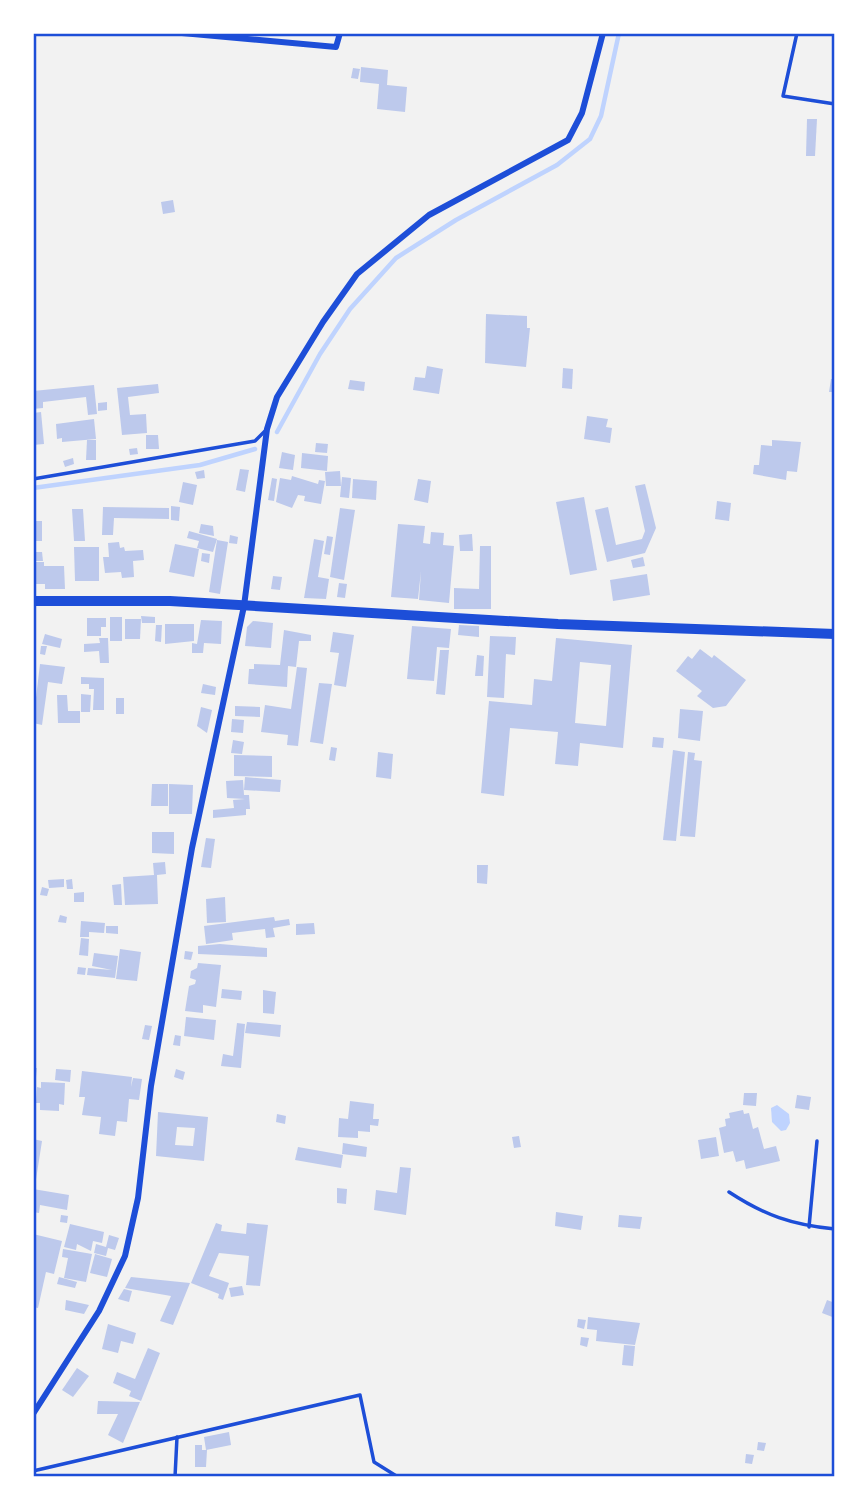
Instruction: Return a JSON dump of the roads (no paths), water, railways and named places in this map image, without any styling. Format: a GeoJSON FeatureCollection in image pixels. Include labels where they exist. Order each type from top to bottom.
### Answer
{"type":"FeatureCollection","features":[{"type":"Feature","properties":{"kind":"main road"},"geometry":{"type":"LineString","coordinates":[[33,601],[170,601],[558,624],[835,635]]}},
{"type":"Feature","properties":{"kind":"street"},"geometry":{"type":"LineString","coordinates":[[182,33],[335,47],[340,33]]}},
{"type":"Feature","properties":{"kind":"street"},"geometry":{"type":"LineString","coordinates":[[33,1413],[99,1311],[125,1256],[138,1198],[151,1086],[192,848],[244,606],[267,431],[277,397],[323,322],[357,274],[429,215],[568,140],[582,113],[603,33]]}},
{"type":"Feature","properties":{"kind":"lane"},"geometry":{"type":"LineString","coordinates":[[797,33],[783,96],[835,104]]}},
{"type":"Feature","properties":{"kind":"lane"},"geometry":{"type":"LineString","coordinates":[[33,479],[255,441],[267,431]]}},
{"type":"Feature","properties":{"kind":"lane"},"geometry":{"type":"LineString","coordinates":[[809,1227],[817,1141]]}},
{"type":"Feature","properties":{"kind":"lane"},"geometry":{"type":"LineString","coordinates":[[729,1192],[761,1213],[809,1227],[835,1229]]}},
{"type":"Feature","properties":{"kind":"lane"},"geometry":{"type":"LineString","coordinates":[[33,1471],[360,1395],[374,1462],[398,1477]]}},
{"type":"Feature","properties":{"kind":"lane"},"geometry":{"type":"LineString","coordinates":[[175,1477],[177,1437]]}},
{"type":"Feature","properties":{"kind":"water"},"geometry":{"type":"Polygon","coordinates":[[[777,1105],[789,1114],[790,1123],[786,1130],[781,1131],[772,1122],[771,1108],[777,1105]]]}},
{"type":"Feature","properties":{"kind":"waterway"},"geometry":{"type":"LineString","coordinates":[[277,432],[320,354],[350,309],[396,258],[456,220],[557,165],[590,139],[601,116],[619,33]]}},
{"type":"Feature","properties":{"kind":"waterway"},"geometry":{"type":"LineString","coordinates":[[33,488],[200,465],[255,449]]}}]}
